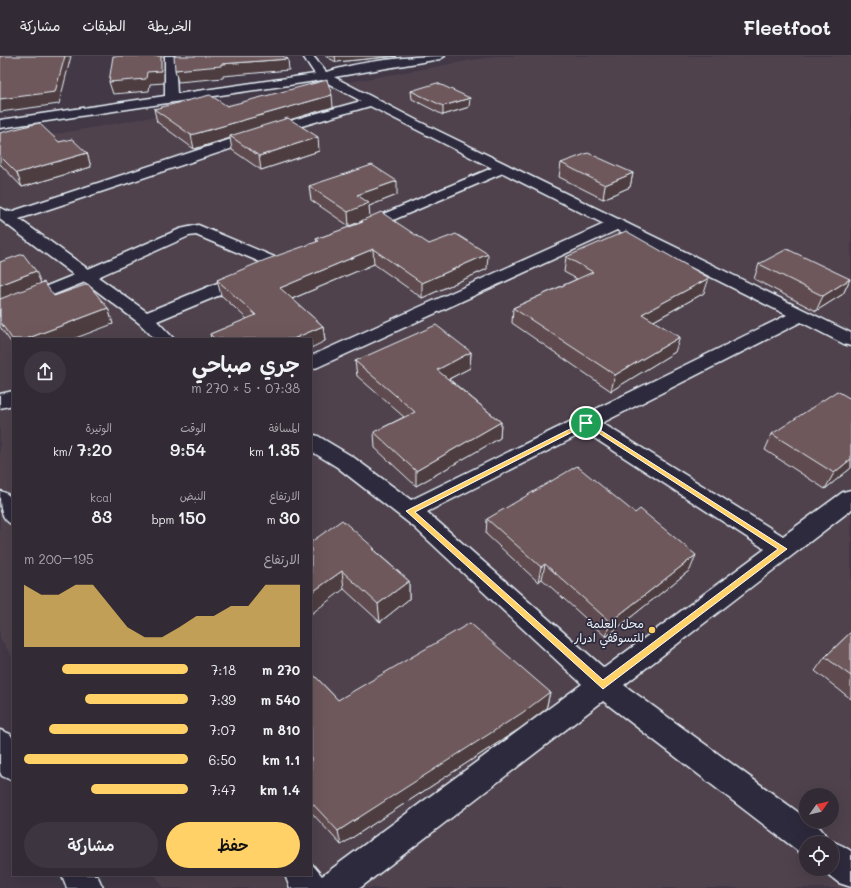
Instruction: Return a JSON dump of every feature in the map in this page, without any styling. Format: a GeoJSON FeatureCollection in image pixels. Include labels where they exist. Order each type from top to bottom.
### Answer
{"type":"FeatureCollection","features":[{"type":"Feature","properties":{"kind":"street"},"geometry":{"type":"LineString","coordinates":[[170,56],[170,94]]}},
{"type":"Feature","properties":{"kind":"street"},"geometry":{"type":"LineString","coordinates":[[308,56],[321,73],[373,101],[503,168],[851,340]]}},
{"type":"Feature","properties":{"kind":"street"},"geometry":{"type":"LineString","coordinates":[[0,116],[341,71],[370,61],[440,56]]}},
{"type":"Feature","properties":{"kind":"street"},"geometry":{"type":"LineString","coordinates":[[0,124],[170,94]]}},
{"type":"Feature","properties":{"kind":"street"},"geometry":{"type":"LineString","coordinates":[[3,215],[276,129],[373,101]]}},
{"type":"Feature","properties":{"kind":"street"},"geometry":{"type":"LineString","coordinates":[[344,236],[503,168]]}},
{"type":"Feature","properties":{"kind":"street"},"geometry":{"type":"LineString","coordinates":[[3,215],[145,319],[164,338]]}},
{"type":"Feature","properties":{"kind":"street"},"geometry":{"type":"LineString","coordinates":[[312,364],[617,224]]}},
{"type":"Feature","properties":{"kind":"street"},"geometry":{"type":"LineString","coordinates":[[0,311],[86,276],[185,232],[198,230],[285,261],[145,319]]}},
{"type":"Feature","properties":{"kind":"street"},"geometry":{"type":"LineString","coordinates":[[410,511],[801,315]]}},
{"type":"Feature","properties":{"kind":"street"},"geometry":{"type":"LineString","coordinates":[[0,401],[12,398]]}},
{"type":"Feature","properties":{"kind":"street"},"geometry":{"type":"LineString","coordinates":[[586,423],[784,549]]}},
{"type":"Feature","properties":{"kind":"street"},"geometry":{"type":"LineString","coordinates":[[312,442],[345,462],[410,511],[603,685],[804,836]]}},
{"type":"Feature","properties":{"kind":"street"},"geometry":{"type":"LineString","coordinates":[[333,888],[851,498]]}},
{"type":"Feature","properties":{"kind":"street"},"geometry":{"type":"LineString","coordinates":[[0,744],[12,764]]}},
{"type":"Feature","properties":{"kind":"street"},"geometry":{"type":"LineString","coordinates":[[839,862],[851,871]]}},
{"type":"Feature","properties":{"kind":"street"},"geometry":{"type":"LineString","coordinates":[[79,876],[86,888]]}},
{"type":"Feature","properties":{"kind":"street"},"geometry":{"type":"LineString","coordinates":[[301,876],[311,888]]}},
{"type":"Feature","properties":{"kind":"shaded area"},"geometry":{"type":"Polygon","coordinates":[[[495,56],[851,56],[851,888],[164,888],[156,876],[312,876],[312,338],[12,338],[12,656],[0,638],[0,144],[495,56]]]}},
{"type":"Feature","properties":{"kind":"building"},"geometry":{"type":"Polygon","coordinates":[[[0,56],[65,56],[55,92],[0,99],[0,56]]]}},
{"type":"Feature","properties":{"kind":"building"},"geometry":{"type":"Polygon","coordinates":[[[113,56],[161,56],[161,71],[147,72],[146,79],[109,82],[113,56]]]}},
{"type":"Feature","properties":{"kind":"building"},"geometry":{"type":"Polygon","coordinates":[[[174,56],[283,56],[288,59],[221,64],[221,66],[175,70],[174,56]]]}},
{"type":"Feature","properties":{"kind":"building"},"geometry":{"type":"Polygon","coordinates":[[[327,80],[332,95],[191,135],[154,109],[210,95],[227,106],[327,80]]]}},
{"type":"Feature","properties":{"kind":"building"},"geometry":{"type":"Polygon","coordinates":[[[437,83],[470,98],[443,106],[411,91],[437,83]]]}},
{"type":"Feature","properties":{"kind":"building"},"geometry":{"type":"Polygon","coordinates":[[[288,118],[318,137],[259,156],[230,136],[288,118]]]}},
{"type":"Feature","properties":{"kind":"building"},"geometry":{"type":"Polygon","coordinates":[[[39,123],[59,142],[72,139],[87,153],[17,173],[0,156],[0,133],[39,123]]]}},
{"type":"Feature","properties":{"kind":"building"},"geometry":{"type":"Polygon","coordinates":[[[588,153],[633,173],[605,185],[561,163],[588,153]]]}},
{"type":"Feature","properties":{"kind":"building"},"geometry":{"type":"Polygon","coordinates":[[[372,165],[397,181],[357,195],[369,203],[348,212],[309,186],[372,165]]]}},
{"type":"Feature","properties":{"kind":"building"},"geometry":{"type":"Polygon","coordinates":[[[381,212],[429,244],[456,234],[488,254],[422,283],[373,249],[280,288],[323,326],[295,338],[214,338],[210,334],[256,315],[217,280],[265,260],[319,241],[316,239],[363,222],[361,221],[381,212]]]}},
{"type":"Feature","properties":{"kind":"building"},"geometry":{"type":"Polygon","coordinates":[[[626,231],[709,278],[642,314],[680,337],[615,375],[513,308],[593,272],[566,257],[626,231]]]}},
{"type":"Feature","properties":{"kind":"building"},"geometry":{"type":"Polygon","coordinates":[[[787,249],[850,279],[823,296],[759,264],[787,249]]]}},
{"type":"Feature","properties":{"kind":"building"},"geometry":{"type":"Polygon","coordinates":[[[23,254],[36,271],[0,285],[0,262],[23,254]]]}},
{"type":"Feature","properties":{"kind":"building"},"geometry":{"type":"Polygon","coordinates":[[[44,282],[54,296],[88,284],[108,308],[29,338],[12,339],[0,322],[0,299],[44,282]]]}},
{"type":"Feature","properties":{"kind":"building"},"geometry":{"type":"Polygon","coordinates":[[[436,325],[471,352],[437,370],[501,422],[416,471],[374,432],[415,412],[355,361],[436,325]]]}},
{"type":"Feature","properties":{"kind":"building"},"geometry":{"type":"Polygon","coordinates":[[[837,391],[851,399],[851,459],[834,473],[772,434],[837,391]]]}},
{"type":"Feature","properties":{"kind":"building"},"geometry":{"type":"Polygon","coordinates":[[[577,466],[635,513],[640,509],[696,555],[610,622],[545,564],[541,567],[487,519],[577,466]]]}},
{"type":"Feature","properties":{"kind":"building"},"geometry":{"type":"Polygon","coordinates":[[[342,520],[374,548],[372,549],[409,581],[378,604],[342,571],[312,592],[312,541],[342,520]]]}},
{"type":"Feature","properties":{"kind":"building"},"geometry":{"type":"Polygon","coordinates":[[[470,623],[550,692],[522,713],[338,831],[312,803],[312,673],[338,700],[470,623]]]}},
{"type":"Feature","properties":{"kind":"building"},"geometry":{"type":"Polygon","coordinates":[[[851,632],[851,676],[825,657],[851,632]]]}},
{"type":"Feature","properties":{"kind":"place","name":"محل العلمة للتسوقفي ادرار"},"geometry":{"type":"Point","coordinates":[652,630]}},
{"type":"Feature","properties":{"kind":"route"},"geometry":{"type":"LineString","coordinates":[[586,423],[784,549],[603,685],[410,511],[586,423]]}}]}
